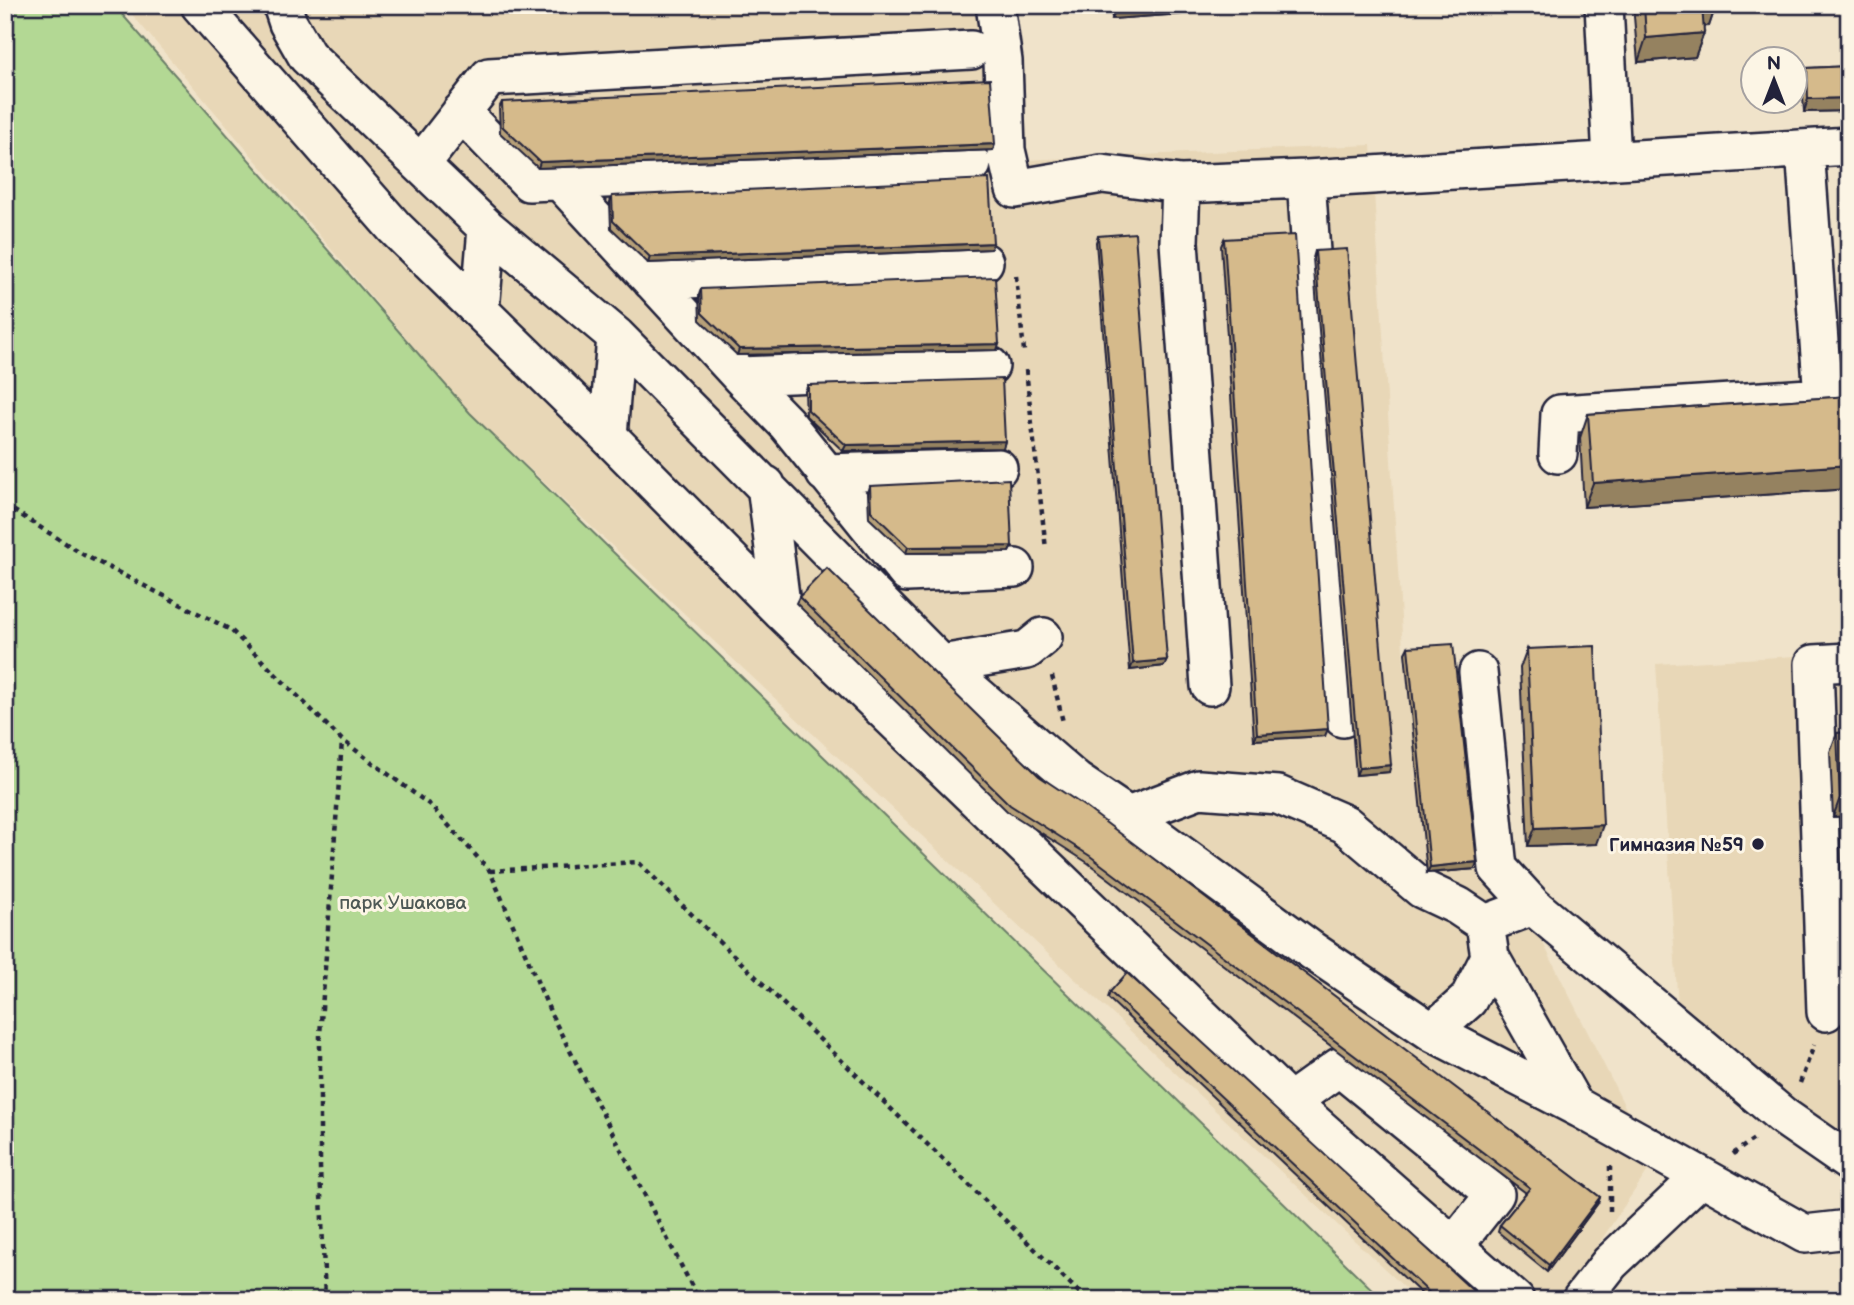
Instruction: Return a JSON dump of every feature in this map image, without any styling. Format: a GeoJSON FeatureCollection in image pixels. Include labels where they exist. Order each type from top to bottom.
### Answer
{"type":"FeatureCollection","features":[{"type":"Feature","properties":{"kind":"lane"},"geometry":{"type":"LineString","coordinates":[[200,5],[395,228],[608,436],[782,612],[1290,1102],[1515,1300]]}},
{"type":"Feature","properties":{"kind":"lane"},"geometry":{"type":"LineString","coordinates":[[282,5],[288,23],[307,56],[487,228],[616,336],[941,664],[1076,780],[1311,950],[1432,1032],[1574,1105],[1805,1234],[1849,1229]]}},
{"type":"Feature","properties":{"kind":"lane"},"geometry":{"type":"LineString","coordinates":[[995,5],[1003,61],[1006,149],[1015,188],[1102,174],[1181,184],[1306,179],[1849,146]]}},
{"type":"Feature","properties":{"kind":"lane"},"geometry":{"type":"LineString","coordinates":[[1604,5],[1612,160]]}},
{"type":"Feature","properties":{"kind":"lane"},"geometry":{"type":"LineString","coordinates":[[421,164],[489,77],[971,50]]}},
{"type":"Feature","properties":{"kind":"lane"},"geometry":{"type":"LineString","coordinates":[[461,112],[529,182],[972,164]]}},
{"type":"Feature","properties":{"kind":"lane"},"geometry":{"type":"LineString","coordinates":[[1558,454],[1560,414],[1823,397],[1805,149]]}},
{"type":"Feature","properties":{"kind":"lane"},"geometry":{"type":"LineString","coordinates":[[1306,179],[1343,718]]}},
{"type":"Feature","properties":{"kind":"lane"},"geometry":{"type":"LineString","coordinates":[[560,180],[786,423],[907,573],[1031,562]]}},
{"type":"Feature","properties":{"kind":"lane"},"geometry":{"type":"LineString","coordinates":[[1181,184],[1179,242],[1210,686]]}},
{"type":"Feature","properties":{"kind":"lane"},"geometry":{"type":"LineString","coordinates":[[480,311],[487,228]]}},
{"type":"Feature","properties":{"kind":"lane"},"geometry":{"type":"LineString","coordinates":[[652,281],[1000,267]]}},
{"type":"Feature","properties":{"kind":"lane"},"geometry":{"type":"LineString","coordinates":[[608,436],[616,336]]}},
{"type":"Feature","properties":{"kind":"lane"},"geometry":{"type":"LineString","coordinates":[[740,376],[990,366]]}},
{"type":"Feature","properties":{"kind":"lane"},"geometry":{"type":"LineString","coordinates":[[825,473],[998,468]]}},
{"type":"Feature","properties":{"kind":"lane"},"geometry":{"type":"LineString","coordinates":[[766,485],[782,612]]}},
{"type":"Feature","properties":{"kind":"lane"},"geometry":{"type":"LineString","coordinates":[[941,664],[1027,650],[1044,636]]}},
{"type":"Feature","properties":{"kind":"lane"},"geometry":{"type":"LineString","coordinates":[[1826,1012],[1814,664],[1849,662]]}},
{"type":"Feature","properties":{"kind":"lane"},"geometry":{"type":"LineString","coordinates":[[1479,671],[1498,868],[1533,906],[1784,1117],[1849,1162]]}},
{"type":"Feature","properties":{"kind":"lane"},"geometry":{"type":"LineString","coordinates":[[1128,816],[1199,789],[1278,795],[1345,824],[1422,890],[1458,906],[1487,941],[1574,1105]]}},
{"type":"Feature","properties":{"kind":"lane"},"geometry":{"type":"LineString","coordinates":[[1432,1032],[1468,1000],[1487,941],[1533,906]]}},
{"type":"Feature","properties":{"kind":"lane"},"geometry":{"type":"LineString","coordinates":[[1290,1102],[1339,1067],[1494,1194],[1454,1246]]}},
{"type":"Feature","properties":{"kind":"lane"},"geometry":{"type":"LineString","coordinates":[[1581,1300],[1610,1263],[1701,1177]]}},
{"type":"Feature","properties":{"kind":"path"},"geometry":{"type":"LineString","coordinates":[[1000,267],[1025,353]]}},
{"type":"Feature","properties":{"kind":"path"},"geometry":{"type":"LineString","coordinates":[[1026,367],[1031,562]]}},
{"type":"Feature","properties":{"kind":"path"},"geometry":{"type":"LineString","coordinates":[[5,505],[84,555],[232,630],[342,740],[430,805],[489,871],[552,1016],[699,1300]]}},
{"type":"Feature","properties":{"kind":"path"},"geometry":{"type":"LineString","coordinates":[[1044,636],[1064,728]]}},
{"type":"Feature","properties":{"kind":"path"},"geometry":{"type":"LineString","coordinates":[[325,1300],[320,1167],[320,1035],[342,740]]}},
{"type":"Feature","properties":{"kind":"path"},"geometry":{"type":"LineString","coordinates":[[489,871],[638,862],[1087,1300]]}},
{"type":"Feature","properties":{"kind":"path"},"geometry":{"type":"LineString","coordinates":[[1610,1125],[1610,1263]]}},
{"type":"Feature","properties":{"kind":"shaded area"},"geometry":{"type":"Polygon","coordinates":[[[124,5],[985,5],[1026,160],[1371,145],[1404,665],[1653,1163],[1561,1300],[1418,1300],[470,413],[124,5]]]}},
{"type":"Feature","properties":{"kind":"shaded area","name":"Гимназия №59"},"geometry":{"type":"Polygon","coordinates":[[[1849,653],[1849,1147],[1679,1023],[1656,664],[1849,653]]]}},
{"type":"Feature","properties":{"kind":"green space","name":"парк Ушакова"},"geometry":{"type":"Polygon","coordinates":[[[5,5],[114,5],[470,413],[1383,1300],[5,1300],[5,5]]]}},
{"type":"Feature","properties":{"kind":"building"},"geometry":{"type":"Polygon","coordinates":[[[1644,5],[1702,5],[1704,33],[1646,38],[1644,5]]]}},
{"type":"Feature","properties":{"kind":"building"},"geometry":{"type":"Polygon","coordinates":[[[1849,66],[1849,98],[1808,99],[1808,68],[1849,66]]]}},
{"type":"Feature","properties":{"kind":"building"},"geometry":{"type":"Polygon","coordinates":[[[990,79],[995,144],[540,162],[503,127],[502,102],[990,79]]]}},
{"type":"Feature","properties":{"kind":"building"},"geometry":{"type":"Polygon","coordinates":[[[989,179],[993,243],[650,257],[613,221],[612,196],[989,179]]]}},
{"type":"Feature","properties":{"kind":"building"},"geometry":{"type":"Polygon","coordinates":[[[1135,233],[1167,660],[1133,663],[1098,236],[1135,233]]]}},
{"type":"Feature","properties":{"kind":"building"},"geometry":{"type":"Polygon","coordinates":[[[1295,235],[1328,729],[1257,734],[1224,239],[1295,235]]]}},
{"type":"Feature","properties":{"kind":"building"},"geometry":{"type":"Polygon","coordinates":[[[1347,249],[1391,765],[1359,768],[1315,251],[1347,249]]]}},
{"type":"Feature","properties":{"kind":"building"},"geometry":{"type":"Polygon","coordinates":[[[995,277],[999,344],[739,349],[702,313],[701,289],[995,277]]]}},
{"type":"Feature","properties":{"kind":"building"},"geometry":{"type":"Polygon","coordinates":[[[1002,379],[1005,441],[846,445],[808,410],[808,385],[1002,379]]]}},
{"type":"Feature","properties":{"kind":"building"},"geometry":{"type":"Polygon","coordinates":[[[1849,396],[1849,465],[1593,483],[1588,414],[1849,396]]]}},
{"type":"Feature","properties":{"kind":"building"},"geometry":{"type":"Polygon","coordinates":[[[1009,479],[1012,546],[908,547],[871,511],[870,486],[1009,479]]]}},
{"type":"Feature","properties":{"kind":"building"},"geometry":{"type":"Polygon","coordinates":[[[827,568],[1039,776],[1084,806],[1600,1197],[1549,1265],[1500,1225],[1530,1188],[1090,856],[1010,805],[799,597],[827,568]]]}},
{"type":"Feature","properties":{"kind":"building"},"geometry":{"type":"Polygon","coordinates":[[[1453,644],[1477,862],[1430,867],[1408,647],[1453,644]]]}},
{"type":"Feature","properties":{"kind":"building"},"geometry":{"type":"Polygon","coordinates":[[[1595,646],[1603,825],[1535,828],[1527,649],[1595,646]]]}},
{"type":"Feature","properties":{"kind":"building"},"geometry":{"type":"Polygon","coordinates":[[[1849,732],[1849,798],[1840,798],[1837,733],[1849,732]]]}},
{"type":"Feature","properties":{"kind":"building"},"geometry":{"type":"Polygon","coordinates":[[[1127,973],[1483,1300],[1437,1300],[1110,992],[1127,973]]]}},
{"type":"Feature","properties":{"kind":"place","name":"Гимназия №59"},"geometry":{"type":"Point","coordinates":[1758,844]}}]}
